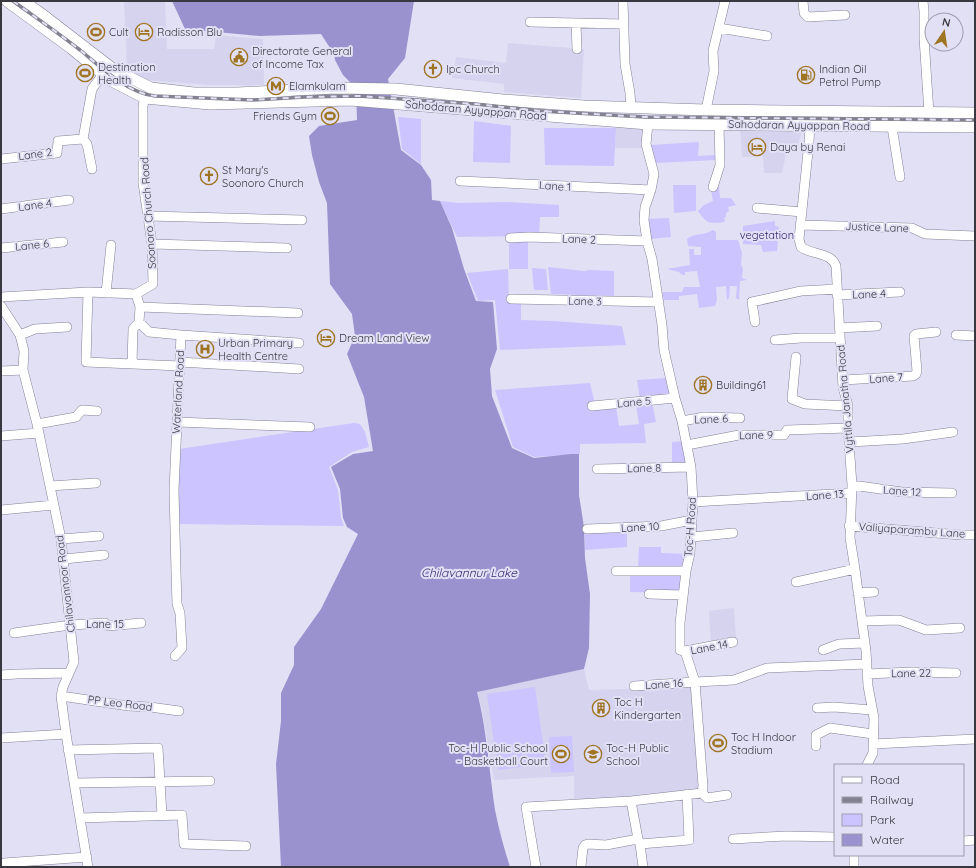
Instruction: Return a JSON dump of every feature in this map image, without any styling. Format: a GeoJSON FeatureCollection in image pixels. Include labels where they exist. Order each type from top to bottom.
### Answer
{"type":"FeatureCollection","features":[{"type":"Feature","properties":{"kind":"main road","name":"Sahodaran Ayyappan Road"},"geometry":{"type":"LineString","coordinates":[[7,1],[71,48],[103,74],[145,98],[210,104],[350,100],[389,102],[648,124],[975,127]]}},
{"type":"Feature","properties":{"kind":"main road","name":"Sahodaran Ayyappan Road"},"geometry":{"type":"LineString","coordinates":[[23,1],[113,69],[151,88],[194,93],[238,93],[356,88],[396,89],[576,106],[706,110],[975,113]]}},
{"type":"Feature","properties":{"kind":"main road"},"geometry":{"type":"LineString","coordinates":[[576,106],[576,118]]}},
{"type":"Feature","properties":{"kind":"street"},"geometry":{"type":"LineString","coordinates":[[623,1],[625,64],[630,93],[630,108]]}},
{"type":"Feature","properties":{"kind":"street"},"geometry":{"type":"LineString","coordinates":[[706,110],[714,71],[713,51],[725,1]]}},
{"type":"Feature","properties":{"kind":"street"},"geometry":{"type":"LineString","coordinates":[[803,1],[804,13],[808,17],[845,15]]}},
{"type":"Feature","properties":{"kind":"street"},"geometry":{"type":"LineString","coordinates":[[923,1],[929,113]]}},
{"type":"Feature","properties":{"kind":"street"},"geometry":{"type":"LineString","coordinates":[[530,22],[624,24]]}},
{"type":"Feature","properties":{"kind":"street"},"geometry":{"type":"LineString","coordinates":[[576,22],[577,49]]}},
{"type":"Feature","properties":{"kind":"street"},"geometry":{"type":"LineString","coordinates":[[719,28],[767,36]]}},
{"type":"Feature","properties":{"kind":"street"},"geometry":{"type":"LineString","coordinates":[[92,169],[87,144],[83,139],[92,88],[103,74]]}},
{"type":"Feature","properties":{"kind":"street","name":"Soonoro Church Road"},"geometry":{"type":"LineString","coordinates":[[136,294],[153,284],[152,244],[144,183],[143,106],[145,98]]}},
{"type":"Feature","properties":{"kind":"street","name":"Toc-H Road"},"geometry":{"type":"LineString","coordinates":[[648,124],[646,144],[654,174],[651,190],[645,207],[644,220],[659,302],[664,350],[682,421],[691,467],[693,502],[692,537],[686,571],[680,623],[680,650],[685,652],[695,682],[703,786],[702,793]]}},
{"type":"Feature","properties":{"kind":"street"},"geometry":{"type":"LineString","coordinates":[[713,187],[720,165],[719,124]]}},
{"type":"Feature","properties":{"kind":"street","name":"Vyttila Janatha Road"},"geometry":{"type":"LineString","coordinates":[[810,125],[810,142],[799,239],[801,247],[805,250],[830,257],[836,266],[843,387],[848,406],[848,428],[850,442],[852,489],[850,538],[874,718],[873,753],[868,764]]}},
{"type":"Feature","properties":{"kind":"street"},"geometry":{"type":"LineString","coordinates":[[892,126],[900,177]]}},
{"type":"Feature","properties":{"kind":"street","name":"Lane 2"},"geometry":{"type":"LineString","coordinates":[[1,159],[57,153],[58,140],[83,139]]}},
{"type":"Feature","properties":{"kind":"street","name":"Lane 1"},"geometry":{"type":"LineString","coordinates":[[460,181],[651,190]]}},
{"type":"Feature","properties":{"kind":"street","name":"Lane 4"},"geometry":{"type":"LineString","coordinates":[[1,209],[69,200]]}},
{"type":"Feature","properties":{"kind":"street"},"geometry":{"type":"LineString","coordinates":[[757,208],[802,212]]}},
{"type":"Feature","properties":{"kind":"street"},"geometry":{"type":"LineString","coordinates":[[148,216],[302,220]]}},
{"type":"Feature","properties":{"kind":"street","name":"Justice Lane"},"geometry":{"type":"LineString","coordinates":[[801,225],[912,228],[925,234],[975,236]]}},
{"type":"Feature","properties":{"kind":"street","name":"Lane 2"},"geometry":{"type":"LineString","coordinates":[[510,238],[529,237],[647,241]]}},
{"type":"Feature","properties":{"kind":"street","name":"Lane 6"},"geometry":{"type":"LineString","coordinates":[[1,248],[63,242]]}},
{"type":"Feature","properties":{"kind":"street"},"geometry":{"type":"LineString","coordinates":[[106,293],[111,244]]}},
{"type":"Feature","properties":{"kind":"street"},"geometry":{"type":"LineString","coordinates":[[152,244],[287,248]]}},
{"type":"Feature","properties":{"kind":"street"},"geometry":{"type":"LineString","coordinates":[[755,322],[752,302],[801,291],[837,292]]}},
{"type":"Feature","properties":{"kind":"street"},"geometry":{"type":"LineString","coordinates":[[88,292],[86,362],[299,369]]}},
{"type":"Feature","properties":{"kind":"street"},"geometry":{"type":"LineString","coordinates":[[1,297],[88,292],[136,294],[140,307],[139,322],[134,328],[132,364]]}},
{"type":"Feature","properties":{"kind":"street","name":"Lane 4"},"geometry":{"type":"LineString","coordinates":[[837,292],[900,292]]}},
{"type":"Feature","properties":{"kind":"street","name":"Lane 3"},"geometry":{"type":"LineString","coordinates":[[511,299],[659,302]]}},
{"type":"Feature","properties":{"kind":"street"},"geometry":{"type":"LineString","coordinates":[[140,307],[298,313]]}},
{"type":"Feature","properties":{"kind":"street","name":"Chilavannoor Road"},"geometry":{"type":"LineString","coordinates":[[2,310],[20,335],[24,352],[23,370],[38,429],[61,539],[74,662],[68,673],[61,696],[68,750],[88,857],[88,867]]}},
{"type":"Feature","properties":{"kind":"street","name":"Waterland Road"},"geometry":{"type":"LineString","coordinates":[[139,322],[150,332],[181,335],[174,490],[177,604],[180,613],[182,648],[175,656]]}},
{"type":"Feature","properties":{"kind":"street"},"geometry":{"type":"LineString","coordinates":[[839,328],[877,326]]}},
{"type":"Feature","properties":{"kind":"street"},"geometry":{"type":"LineString","coordinates":[[20,335],[35,329],[67,327]]}},
{"type":"Feature","properties":{"kind":"street","name":"Lane 7"},"geometry":{"type":"LineString","coordinates":[[843,380],[913,376],[917,371],[914,336],[916,334],[936,332]]}},
{"type":"Feature","properties":{"kind":"street"},"geometry":{"type":"LineString","coordinates":[[181,335],[299,343]]}},
{"type":"Feature","properties":{"kind":"street"},"geometry":{"type":"LineString","coordinates":[[956,335],[975,336]]}},
{"type":"Feature","properties":{"kind":"street"},"geometry":{"type":"LineString","coordinates":[[775,340],[840,338]]}},
{"type":"Feature","properties":{"kind":"street"},"geometry":{"type":"LineString","coordinates":[[796,357],[792,399],[805,404],[848,406]]}},
{"type":"Feature","properties":{"kind":"street"},"geometry":{"type":"LineString","coordinates":[[1,371],[23,370]]}},
{"type":"Feature","properties":{"kind":"street","name":"Lane 5"},"geometry":{"type":"LineString","coordinates":[[592,406],[675,398]]}},
{"type":"Feature","properties":{"kind":"street"},"geometry":{"type":"LineString","coordinates":[[1,436],[38,429],[76,417],[82,410],[97,411]]}},
{"type":"Feature","properties":{"kind":"street","name":"Lane 6"},"geometry":{"type":"LineString","coordinates":[[682,421],[704,417],[740,418]]}},
{"type":"Feature","properties":{"kind":"street"},"geometry":{"type":"LineString","coordinates":[[177,422],[310,427]]}},
{"type":"Feature","properties":{"kind":"street","name":"Lane 9"},"geometry":{"type":"LineString","coordinates":[[687,445],[739,435],[784,435],[788,430],[848,428]]}},
{"type":"Feature","properties":{"kind":"street"},"geometry":{"type":"LineString","coordinates":[[850,442],[903,439],[953,432]]}},
{"type":"Feature","properties":{"kind":"street","name":"Lane 8"},"geometry":{"type":"LineString","coordinates":[[597,469],[691,467]]}},
{"type":"Feature","properties":{"kind":"street"},"geometry":{"type":"LineString","coordinates":[[50,486],[96,483]]}},
{"type":"Feature","properties":{"kind":"street","name":"Lane 12"},"geometry":{"type":"LineString","coordinates":[[852,489],[952,493]]}},
{"type":"Feature","properties":{"kind":"street","name":"Lane 13"},"geometry":{"type":"LineString","coordinates":[[693,502],[798,496],[852,489]]}},
{"type":"Feature","properties":{"kind":"street"},"geometry":{"type":"LineString","coordinates":[[1,510],[54,505]]}},
{"type":"Feature","properties":{"kind":"street","name":"Lane 10"},"geometry":{"type":"LineString","coordinates":[[587,529],[661,526],[692,520]]}},
{"type":"Feature","properties":{"kind":"street","name":"Valiyaparambu Lane"},"geometry":{"type":"LineString","coordinates":[[850,526],[975,535]]}},
{"type":"Feature","properties":{"kind":"street"},"geometry":{"type":"LineString","coordinates":[[692,537],[733,533]]}},
{"type":"Feature","properties":{"kind":"street"},"geometry":{"type":"LineString","coordinates":[[61,539],[99,536]]}},
{"type":"Feature","properties":{"kind":"street"},"geometry":{"type":"LineString","coordinates":[[64,559],[104,555]]}},
{"type":"Feature","properties":{"kind":"street"},"geometry":{"type":"LineString","coordinates":[[796,582],[855,569]]}},
{"type":"Feature","properties":{"kind":"street"},"geometry":{"type":"LineString","coordinates":[[616,571],[686,571]]}},
{"type":"Feature","properties":{"kind":"street"},"geometry":{"type":"LineString","coordinates":[[858,593],[874,592]]}},
{"type":"Feature","properties":{"kind":"street"},"geometry":{"type":"LineString","coordinates":[[649,594],[683,595]]}},
{"type":"Feature","properties":{"kind":"street"},"geometry":{"type":"LineString","coordinates":[[862,621],[899,620],[926,630],[960,628]]}},
{"type":"Feature","properties":{"kind":"street","name":"Lane 15"},"geometry":{"type":"LineString","coordinates":[[70,625],[105,622],[108,626],[141,623]]}},
{"type":"Feature","properties":{"kind":"street"},"geometry":{"type":"LineString","coordinates":[[14,633],[70,625]]}},
{"type":"Feature","properties":{"kind":"street","name":"Lane 14"},"geometry":{"type":"LineString","coordinates":[[685,652],[733,642]]}},
{"type":"Feature","properties":{"kind":"street"},"geometry":{"type":"LineString","coordinates":[[823,650],[839,644],[865,643]]}},
{"type":"Feature","properties":{"kind":"street","name":"Lane 16"},"geometry":{"type":"LineString","coordinates":[[634,686],[734,680],[767,668],[867,664]]}},
{"type":"Feature","properties":{"kind":"street","name":"Lane 22"},"geometry":{"type":"LineString","coordinates":[[867,674],[912,672],[956,673]]}},
{"type":"Feature","properties":{"kind":"street"},"geometry":{"type":"LineString","coordinates":[[1,675],[68,673]]}},
{"type":"Feature","properties":{"kind":"street","name":"PP Leo Road"},"geometry":{"type":"LineString","coordinates":[[61,696],[129,706],[179,711]]}},
{"type":"Feature","properties":{"kind":"street"},"geometry":{"type":"LineString","coordinates":[[817,708],[834,707],[872,710]]}},
{"type":"Feature","properties":{"kind":"street"},"geometry":{"type":"LineString","coordinates":[[816,746],[816,734],[830,728],[873,734]]}},
{"type":"Feature","properties":{"kind":"street"},"geometry":{"type":"LineString","coordinates":[[1,738],[66,734]]}},
{"type":"Feature","properties":{"kind":"street"},"geometry":{"type":"LineString","coordinates":[[873,744],[975,739]]}},
{"type":"Feature","properties":{"kind":"street"},"geometry":{"type":"LineString","coordinates":[[68,750],[158,748],[162,816]]}},
{"type":"Feature","properties":{"kind":"street"},"geometry":{"type":"LineString","coordinates":[[74,783],[210,781]]}},
{"type":"Feature","properties":{"kind":"street"},"geometry":{"type":"LineString","coordinates":[[536,867],[526,807],[631,801],[702,793],[708,798],[728,795]]}},
{"type":"Feature","properties":{"kind":"street"},"geometry":{"type":"LineString","coordinates":[[580,866],[585,845],[588,844],[606,845],[639,841],[689,840],[687,794]]}},
{"type":"Feature","properties":{"kind":"street"},"geometry":{"type":"LineString","coordinates":[[631,801],[643,867]]}},
{"type":"Feature","properties":{"kind":"street"},"geometry":{"type":"LineString","coordinates":[[80,818],[182,815],[184,844],[246,846]]}},
{"type":"Feature","properties":{"kind":"street"},"geometry":{"type":"LineString","coordinates":[[733,839],[786,836],[834,837]]}},
{"type":"Feature","properties":{"kind":"street"},"geometry":{"type":"LineString","coordinates":[[964,841],[975,840]]}},
{"type":"Feature","properties":{"kind":"street"},"geometry":{"type":"LineString","coordinates":[[854,856],[854,867]]}},
{"type":"Feature","properties":{"kind":"street"},"geometry":{"type":"LineString","coordinates":[[4,863],[88,857]]}},
{"type":"Feature","properties":{"kind":"shaded area"},"geometry":{"type":"Polygon","coordinates":[[[124,1],[165,1],[167,49],[214,49],[216,35],[263,39],[264,85],[211,85],[146,80],[127,70],[124,1]]]}},
{"type":"Feature","properties":{"kind":"shaded area"},"geometry":{"type":"Polygon","coordinates":[[[508,43],[584,49],[581,98],[504,92],[504,84],[452,78],[456,57],[506,63],[508,43]]]}},
{"type":"Feature","properties":{"kind":"shaded area"},"geometry":{"type":"Polygon","coordinates":[[[616,128],[644,128],[644,148],[615,148],[616,128]]]}},
{"type":"Feature","properties":{"kind":"shaded area","name":"Daya by Renai"},"geometry":{"type":"Polygon","coordinates":[[[740,128],[802,130],[797,149],[787,150],[782,173],[764,173],[763,156],[742,157],[740,128]]]}},
{"type":"Feature","properties":{"kind":"shaded area"},"geometry":{"type":"Polygon","coordinates":[[[734,608],[736,638],[711,644],[709,611],[734,608]]]}},
{"type":"Feature","properties":{"kind":"shaded area","name":"Toc-H Public School"},"geometry":{"type":"Polygon","coordinates":[[[584,669],[589,690],[691,684],[695,713],[698,792],[574,800],[574,776],[494,780],[482,710],[477,691],[584,669]]]}},
{"type":"Feature","properties":{"kind":"green space"},"geometry":{"type":"Polygon","coordinates":[[[398,117],[421,119],[421,164],[402,149],[398,117]]]}},
{"type":"Feature","properties":{"kind":"green space"},"geometry":{"type":"Polygon","coordinates":[[[474,121],[511,126],[510,163],[473,162],[474,121]]]}},
{"type":"Feature","properties":{"kind":"green space"},"geometry":{"type":"Polygon","coordinates":[[[544,128],[616,128],[614,166],[545,165],[544,128]]]}},
{"type":"Feature","properties":{"kind":"green space"},"geometry":{"type":"Polygon","coordinates":[[[699,142],[698,156],[716,155],[716,160],[656,163],[651,145],[699,142]]]}},
{"type":"Feature","properties":{"kind":"green space"},"geometry":{"type":"Polygon","coordinates":[[[673,185],[696,185],[696,211],[674,213],[673,185]]]}},
{"type":"Feature","properties":{"kind":"green space","name":"vegetation"},"geometry":{"type":"Polygon","coordinates":[[[719,186],[720,198],[731,198],[736,205],[728,207],[729,211],[726,213],[724,222],[712,223],[706,221],[698,211],[704,205],[713,201],[711,190],[719,186]]]}},
{"type":"Feature","properties":{"kind":"green space"},"geometry":{"type":"Polygon","coordinates":[[[440,201],[459,203],[506,202],[559,205],[559,217],[540,217],[539,236],[457,237],[440,201]]]}},
{"type":"Feature","properties":{"kind":"green space"},"geometry":{"type":"Polygon","coordinates":[[[669,218],[671,237],[651,239],[647,219],[669,218]]]}},
{"type":"Feature","properties":{"kind":"green space","name":"vegetation"},"geometry":{"type":"Polygon","coordinates":[[[775,221],[775,226],[779,227],[777,251],[763,252],[761,245],[743,244],[743,226],[775,221]]]}},
{"type":"Feature","properties":{"kind":"green space","name":"vegetation"},"geometry":{"type":"Polygon","coordinates":[[[713,230],[716,232],[716,240],[738,240],[742,253],[742,278],[747,280],[740,281],[739,300],[736,298],[737,286],[730,286],[729,298],[727,300],[726,286],[716,287],[717,300],[715,306],[699,308],[697,294],[679,296],[679,300],[664,300],[662,292],[682,292],[684,287],[700,287],[697,271],[685,272],[685,275],[682,275],[679,272],[667,269],[690,265],[689,249],[694,249],[694,255],[701,255],[701,247],[688,246],[687,239],[694,235],[713,230]]]}},
{"type":"Feature","properties":{"kind":"green space"},"geometry":{"type":"Polygon","coordinates":[[[509,241],[528,241],[528,269],[509,269],[509,241]]]}},
{"type":"Feature","properties":{"kind":"green space"},"geometry":{"type":"Polygon","coordinates":[[[548,267],[584,271],[614,271],[614,296],[551,294],[548,267]]]}},
{"type":"Feature","properties":{"kind":"green space"},"geometry":{"type":"Polygon","coordinates":[[[532,268],[546,269],[548,290],[534,290],[532,268]]]}},
{"type":"Feature","properties":{"kind":"green space"},"geometry":{"type":"Polygon","coordinates":[[[508,269],[509,302],[521,302],[521,320],[622,326],[626,345],[500,350],[495,300],[478,301],[467,273],[508,269]]]}},
{"type":"Feature","properties":{"kind":"green space"},"geometry":{"type":"Polygon","coordinates":[[[666,378],[670,393],[669,396],[640,399],[637,380],[666,378]]]}},
{"type":"Feature","properties":{"kind":"green space"},"geometry":{"type":"Polygon","coordinates":[[[590,383],[595,404],[616,406],[619,426],[639,424],[636,405],[652,403],[656,422],[644,424],[646,443],[580,444],[580,454],[534,457],[513,447],[495,390],[590,383]]]}},
{"type":"Feature","properties":{"kind":"green space"},"geometry":{"type":"Polygon","coordinates":[[[354,423],[360,424],[365,432],[369,447],[352,452],[329,467],[338,490],[341,518],[344,526],[178,524],[179,449],[354,423]]]}},
{"type":"Feature","properties":{"kind":"green space"},"geometry":{"type":"Polygon","coordinates":[[[684,441],[686,464],[672,464],[672,442],[684,441]]]}},
{"type":"Feature","properties":{"kind":"green space"},"geometry":{"type":"Polygon","coordinates":[[[627,530],[627,547],[585,550],[585,532],[627,530]]]}},
{"type":"Feature","properties":{"kind":"green space"},"geometry":{"type":"Polygon","coordinates":[[[639,547],[661,547],[661,553],[688,554],[684,569],[638,568],[639,547]]]}},
{"type":"Feature","properties":{"kind":"green space"},"geometry":{"type":"Polygon","coordinates":[[[630,573],[683,573],[680,593],[630,592],[630,573]]]}},
{"type":"Feature","properties":{"kind":"green space"},"geometry":{"type":"Polygon","coordinates":[[[535,687],[546,764],[498,770],[487,694],[535,687]]]}},
{"type":"Feature","properties":{"kind":"green space","name":"Toc-H Public School - Basketball Court"},"geometry":{"type":"Polygon","coordinates":[[[572,736],[574,772],[551,773],[549,737],[572,736]]]}},
{"type":"Feature","properties":{"kind":"water","name":"Chilavannur Lake"},"geometry":{"type":"Polygon","coordinates":[[[172,1],[414,1],[405,58],[388,79],[401,150],[421,165],[431,180],[432,200],[440,201],[452,228],[464,269],[476,301],[493,302],[497,349],[490,369],[492,396],[512,448],[534,458],[579,454],[579,495],[584,527],[585,558],[590,594],[589,648],[584,669],[477,692],[486,736],[495,810],[510,867],[281,867],[276,764],[281,721],[281,693],[294,665],[294,647],[321,609],[358,534],[347,527],[343,518],[340,489],[331,467],[353,454],[373,451],[364,397],[347,354],[355,336],[352,314],[330,284],[327,203],[319,182],[309,136],[319,126],[357,120],[356,88],[343,75],[335,60],[334,54],[321,34],[260,36],[185,29],[172,1]]]}},
{"type":"Feature","properties":{"kind":"railway"},"geometry":{"type":"LineString","coordinates":[[13,1],[125,85],[134,90],[155,96],[252,100],[359,96],[475,104],[540,111],[645,117],[975,120]]}},
{"type":"Feature","properties":{"kind":"place","name":"Cult"},"geometry":{"type":"Point","coordinates":[96,32]}},
{"type":"Feature","properties":{"kind":"place","name":"Radisson Blu"},"geometry":{"type":"Point","coordinates":[144,32]}},
{"type":"Feature","properties":{"kind":"place","name":"Directorate General of Income Tax"},"geometry":{"type":"Point","coordinates":[239,57]}},
{"type":"Feature","properties":{"kind":"place","name":"Ipc Church"},"geometry":{"type":"Point","coordinates":[433,69]}},
{"type":"Feature","properties":{"kind":"place","name":"Destination Health"},"geometry":{"type":"Point","coordinates":[85,73]}},
{"type":"Feature","properties":{"kind":"place","name":"Indian Oil Petrol Pump"},"geometry":{"type":"Point","coordinates":[806,75]}},
{"type":"Feature","properties":{"kind":"place","name":"Elamkulam"},"geometry":{"type":"Point","coordinates":[276,86]}},
{"type":"Feature","properties":{"kind":"place","name":"Friends Gym"},"geometry":{"type":"Point","coordinates":[330,116]}},
{"type":"Feature","properties":{"kind":"place","name":"Daya by Renai"},"geometry":{"type":"Point","coordinates":[757,147]}},
{"type":"Feature","properties":{"kind":"place","name":"St Mary's Soonoro Church"},"geometry":{"type":"Point","coordinates":[209,176]}},
{"type":"Feature","properties":{"kind":"place","name":"Dream Land View"},"geometry":{"type":"Point","coordinates":[326,338]}},
{"type":"Feature","properties":{"kind":"place","name":"Urban Primary Health Centre"},"geometry":{"type":"Point","coordinates":[205,349]}},
{"type":"Feature","properties":{"kind":"place","name":"Building61"},"geometry":{"type":"Point","coordinates":[703,385]}},
{"type":"Feature","properties":{"kind":"place","name":"Toc H Kindergarten"},"geometry":{"type":"Point","coordinates":[601,708]}},
{"type":"Feature","properties":{"kind":"place","name":"Toc H Indoor Stadium"},"geometry":{"type":"Point","coordinates":[718,743]}},
{"type":"Feature","properties":{"kind":"place","name":"Toc-H Public School - Basketball Court"},"geometry":{"type":"Point","coordinates":[561,754]}},
{"type":"Feature","properties":{"kind":"place","name":"Toc-H Public School"},"geometry":{"type":"Point","coordinates":[593,754]}}]}
